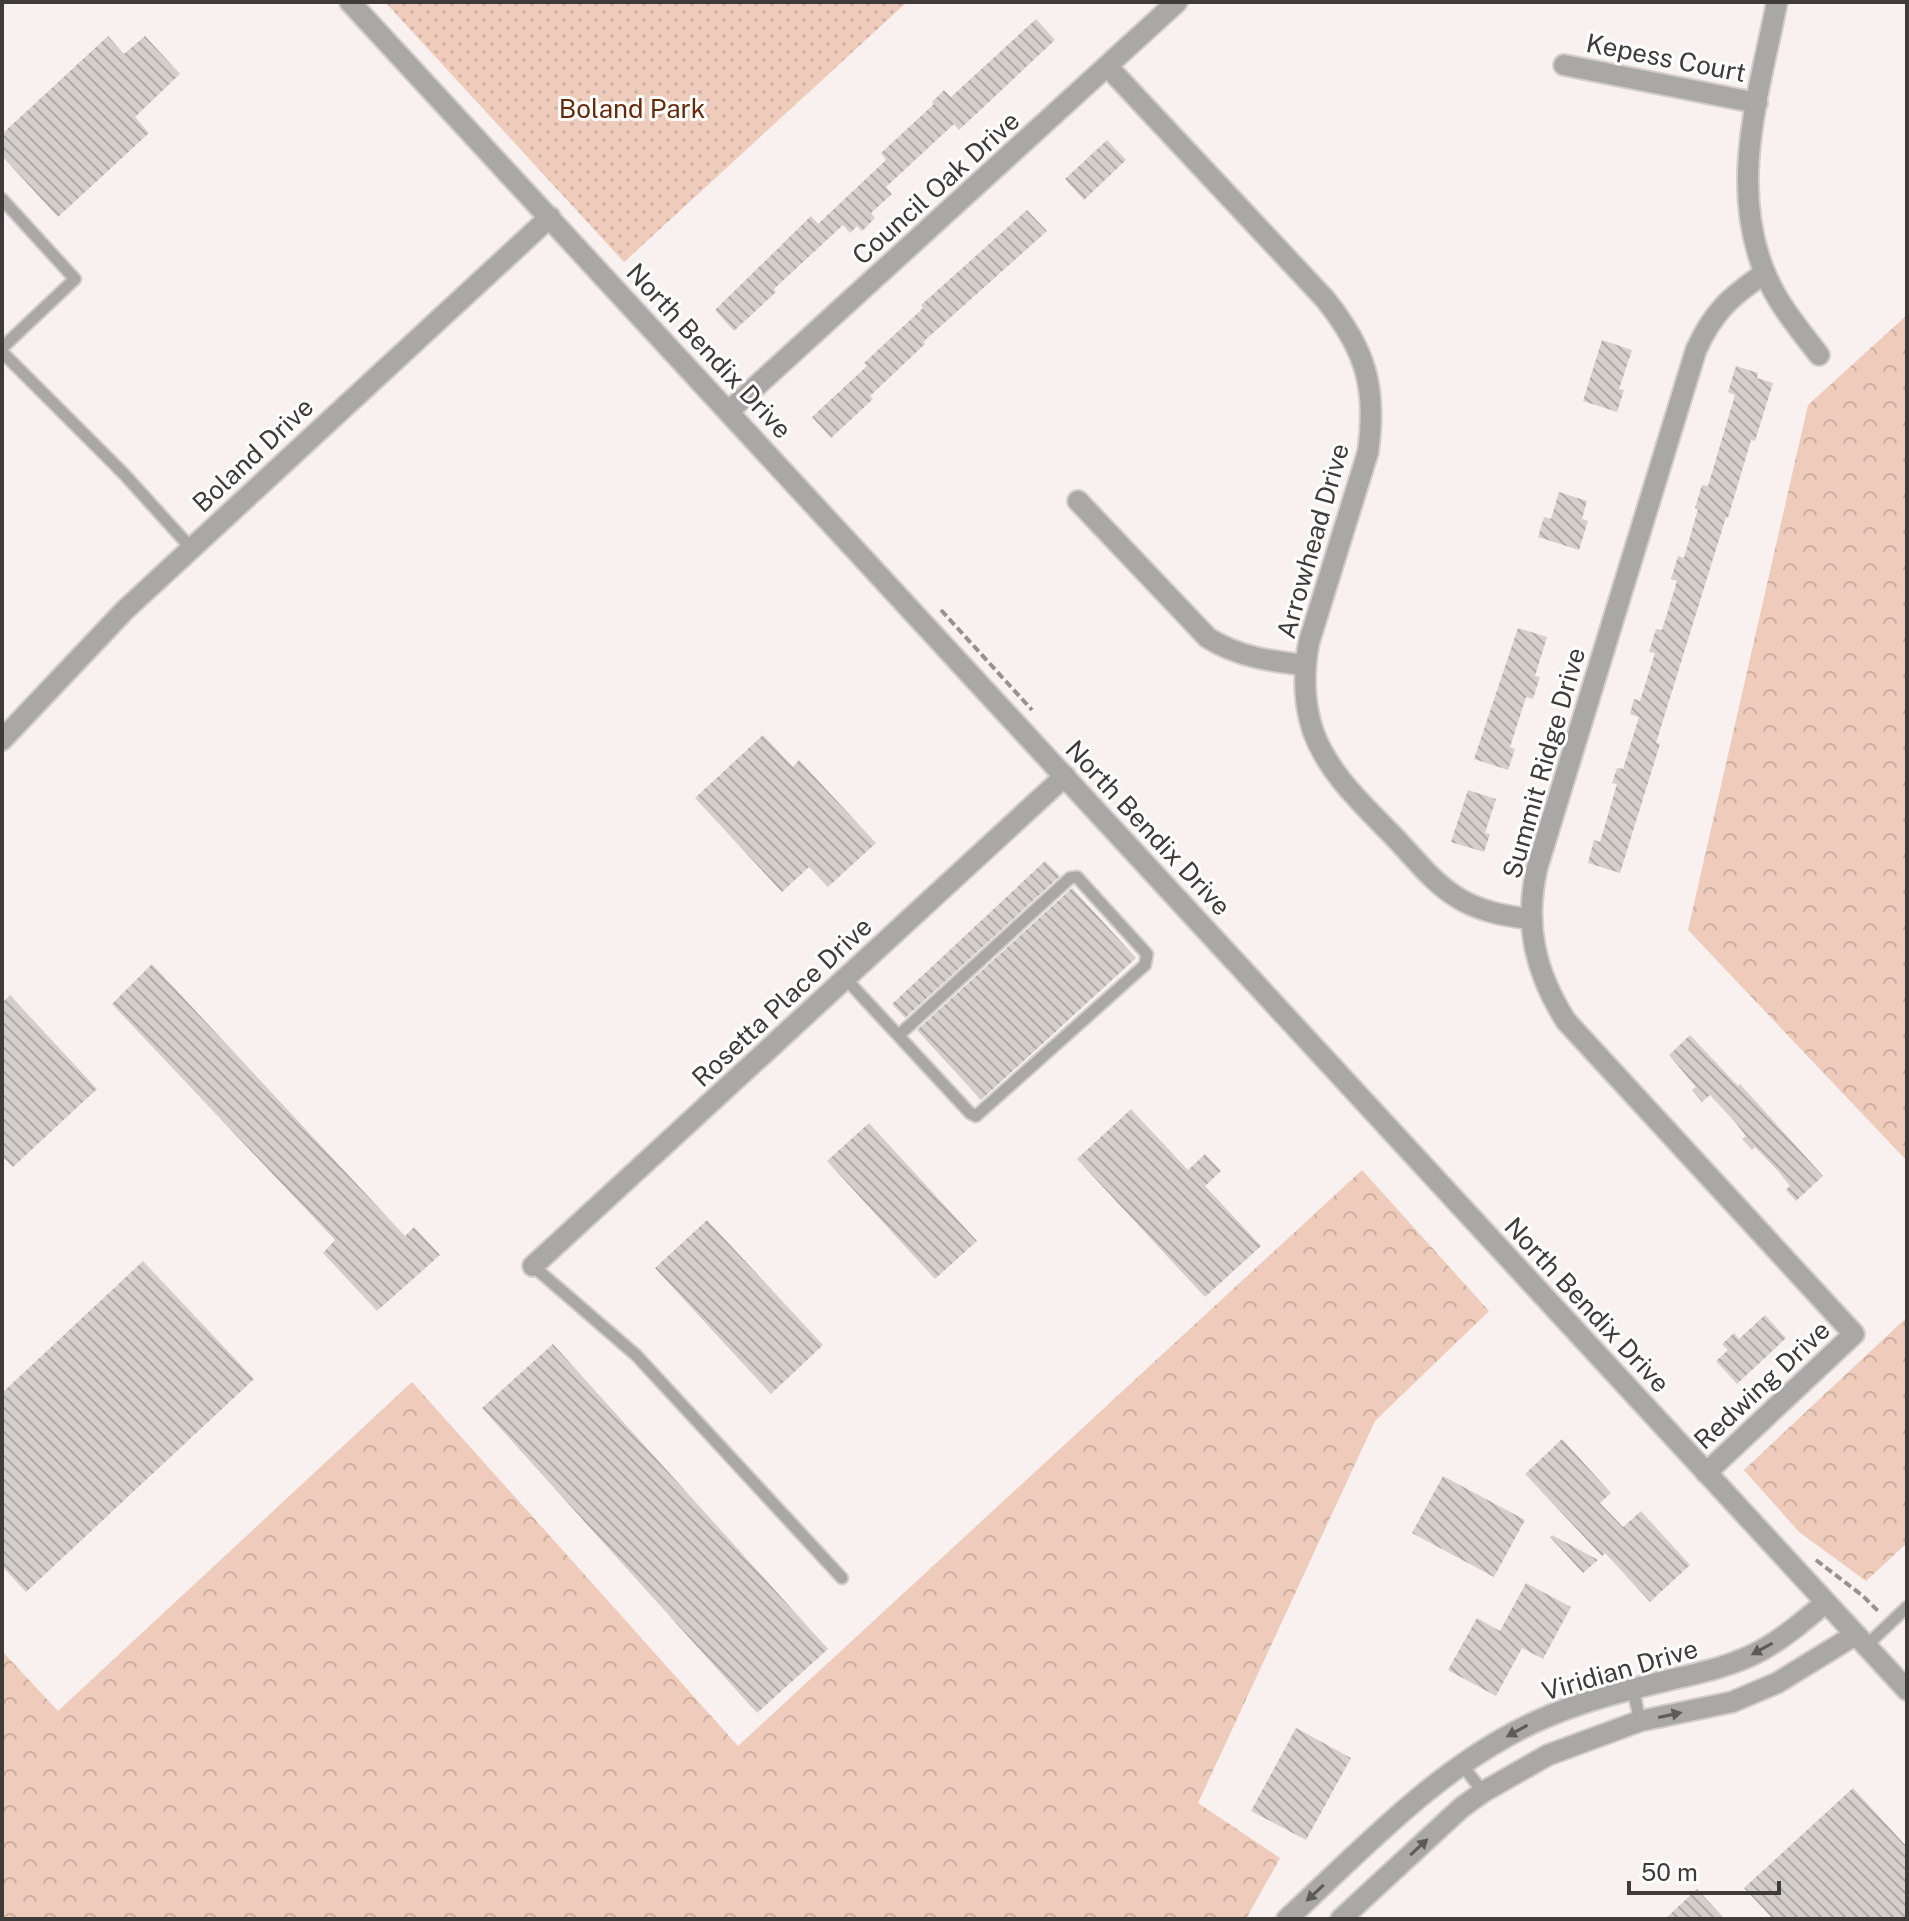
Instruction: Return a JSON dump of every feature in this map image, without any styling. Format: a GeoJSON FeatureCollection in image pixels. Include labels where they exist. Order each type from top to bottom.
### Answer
{"type":"FeatureCollection","features":[{"type":"Feature","properties":{"kind":"street","name":"North Bendix Drive"},"geometry":{"type":"LineString","coordinates":[[350,2],[1907,1690]]}},
{"type":"Feature","properties":{"kind":"street","name":"Council Oak Drive"},"geometry":{"type":"LineString","coordinates":[[729,411],[1177,2]]}},
{"type":"Feature","properties":{"kind":"street"},"geometry":{"type":"LineString","coordinates":[[1777,2],[1757,103],[1747,174],[1748,207],[1754,242],[1765,273],[1794,323],[1819,355]]}},
{"type":"Feature","properties":{"kind":"street","name":"Kepess Court"},"geometry":{"type":"LineString","coordinates":[[1564,65],[1757,103]]}},
{"type":"Feature","properties":{"kind":"street","name":"Arrowhead Drive"},"geometry":{"type":"LineString","coordinates":[[1108,67],[1325,299],[1353,338],[1368,373],[1372,423],[1368,452],[1309,642],[1305,665],[1307,710],[1314,735],[1350,791],[1438,883],[1456,897],[1489,912],[1530,919]]}},
{"type":"Feature","properties":{"kind":"street","name":"Boland Drive"},"geometry":{"type":"LineString","coordinates":[[2,740],[97,639],[191,548],[550,217]]}},
{"type":"Feature","properties":{"kind":"street","name":"Summit Ridge Drive"},"geometry":{"type":"LineString","coordinates":[[1765,273],[1720,308],[1706,327],[1696,350],[1537,868],[1530,919],[1532,943],[1539,971],[1566,1021],[1854,1334]]}},
{"type":"Feature","properties":{"kind":"street"},"geometry":{"type":"LineString","coordinates":[[1078,501],[1208,638],[1224,648],[1253,658],[1305,665]]}},
{"type":"Feature","properties":{"kind":"street","name":"Rosetta Place Drive"},"geometry":{"type":"LineString","coordinates":[[533,1266],[1065,776]]}},
{"type":"Feature","properties":{"kind":"street","name":"Redwing Drive"},"geometry":{"type":"LineString","coordinates":[[1706,1473],[1854,1334]]}},
{"type":"Feature","properties":{"kind":"street","name":"Viridian Drive"},"geometry":{"type":"LineString","coordinates":[[1287,1919],[1406,1810],[1490,1746],[1533,1723],[1581,1703],[1721,1668],[1761,1651],[1825,1603]]}},
{"type":"Feature","properties":{"kind":"street"},"geometry":{"type":"LineString","coordinates":[[1341,1919],[1461,1808],[1548,1755],[1640,1721],[1732,1702],[1860,1641]]}},
{"type":"Feature","properties":{"kind":"lane"},"geometry":{"type":"LineString","coordinates":[[2,199],[75,279],[2,350],[124,474],[191,548]]}},
{"type":"Feature","properties":{"kind":"lane"},"geometry":{"type":"LineString","coordinates":[[845,978],[970,1113],[976,1116],[1145,965],[1147,954],[1077,877],[1070,878],[899,1035]]}},
{"type":"Feature","properties":{"kind":"lane"},"geometry":{"type":"LineString","coordinates":[[533,1266],[636,1355],[842,1578]]}},
{"type":"Feature","properties":{"kind":"lane"},"geometry":{"type":"LineString","coordinates":[[1860,1641],[1907,1607]]}},
{"type":"Feature","properties":{"kind":"lane"},"geometry":{"type":"LineString","coordinates":[[1633,1689],[1640,1721]]}},
{"type":"Feature","properties":{"kind":"lane"},"geometry":{"type":"LineString","coordinates":[[1463,1766],[1483,1792]]}},
{"type":"Feature","properties":{"kind":"green space","name":"Boland Park"},"geometry":{"type":"Polygon","coordinates":[[[385,2],[907,2],[624,262],[385,2]]]}},
{"type":"Feature","properties":{"kind":"green space"},"geometry":{"type":"Polygon","coordinates":[[[1907,315],[1907,1161],[1688,930],[1808,405],[1907,315]]]}},
{"type":"Feature","properties":{"kind":"green space"},"geometry":{"type":"Polygon","coordinates":[[[1362,1170],[1489,1311],[1375,1421],[1198,1803],[1280,1858],[1246,1919],[2,1919],[2,1651],[58,1711],[412,1382],[738,1746],[1362,1170]]]}},
{"type":"Feature","properties":{"kind":"green space"},"geometry":{"type":"Polygon","coordinates":[[[1907,1317],[1907,1543],[1866,1581],[1799,1532],[1744,1470],[1907,1317]]]}},
{"type":"Feature","properties":{"kind":"building"},"geometry":{"type":"Polygon","coordinates":[[[1036,19],[1055,40],[959,130],[954,124],[886,187],[892,194],[871,213],[875,218],[862,231],[857,226],[850,233],[843,225],[734,331],[715,310],[811,216],[818,224],[886,160],[881,153],[934,104],[932,102],[944,90],[951,97],[1036,19]]]}},
{"type":"Feature","properties":{"kind":"building"},"geometry":{"type":"Polygon","coordinates":[[[108,36],[124,54],[145,36],[180,74],[135,117],[149,133],[58,217],[2,156],[2,134],[108,36]]]}},
{"type":"Feature","properties":{"kind":"building"},"geometry":{"type":"Polygon","coordinates":[[[1107,140],[1126,160],[1084,200],[1065,179],[1107,140]]]}},
{"type":"Feature","properties":{"kind":"building"},"geometry":{"type":"Polygon","coordinates":[[[1027,210],[1047,231],[923,342],[925,344],[870,396],[873,399],[831,438],[812,417],[867,366],[864,363],[923,308],[921,305],[1027,210]]]}},
{"type":"Feature","properties":{"kind":"building"},"geometry":{"type":"Polygon","coordinates":[[[1602,340],[1632,350],[1619,389],[1624,390],[1617,412],[1583,401],[1602,340]]]}},
{"type":"Feature","properties":{"kind":"building"},"geometry":{"type":"Polygon","coordinates":[[[1736,366],[1758,373],[1757,378],[1773,383],[1726,517],[1656,743],[1660,744],[1620,873],[1588,863],[1594,840],[1600,842],[1617,784],[1612,783],[1617,768],[1623,769],[1639,717],[1630,714],[1634,699],[1640,701],[1655,653],[1649,652],[1656,629],[1662,630],[1677,581],[1671,579],[1678,556],[1684,558],[1702,485],[1708,486],[1735,395],[1728,392],[1736,366]]]}},
{"type":"Feature","properties":{"kind":"building"},"geometry":{"type":"Polygon","coordinates":[[[1559,492],[1587,501],[1582,519],[1588,521],[1579,550],[1538,537],[1544,517],[1551,519],[1559,492]]]}},
{"type":"Feature","properties":{"kind":"building"},"geometry":{"type":"Polygon","coordinates":[[[1518,628],[1547,637],[1535,676],[1540,677],[1533,699],[1526,697],[1510,747],[1515,749],[1508,770],[1474,759],[1518,628]]]}},
{"type":"Feature","properties":{"kind":"building"},"geometry":{"type":"Polygon","coordinates":[[[763,735],[793,767],[799,760],[876,843],[828,887],[809,867],[782,892],[695,798],[763,735]]]}},
{"type":"Feature","properties":{"kind":"building"},"geometry":{"type":"Polygon","coordinates":[[[1468,790],[1496,799],[1485,833],[1490,834],[1484,852],[1451,842],[1468,790]]]}},
{"type":"Feature","properties":{"kind":"building"},"geometry":{"type":"Polygon","coordinates":[[[1045,861],[1060,876],[905,1018],[892,1004],[1045,861]]]}},
{"type":"Feature","properties":{"kind":"building"},"geometry":{"type":"Polygon","coordinates":[[[1072,888],[1136,958],[981,1100],[917,1030],[1072,888]]]}},
{"type":"Feature","properties":{"kind":"building"},"geometry":{"type":"Polygon","coordinates":[[[152,964],[405,1236],[414,1227],[440,1255],[377,1311],[323,1253],[335,1240],[112,1004],[152,964]]]}},
{"type":"Feature","properties":{"kind":"building"},"geometry":{"type":"Polygon","coordinates":[[[10,995],[97,1089],[13,1167],[2,1156],[2,1003],[10,995]]]}},
{"type":"Feature","properties":{"kind":"building"},"geometry":{"type":"Polygon","coordinates":[[[1690,1035],[1738,1086],[1740,1084],[1823,1176],[1796,1201],[1786,1190],[1790,1186],[1779,1172],[1755,1147],[1752,1150],[1742,1139],[1746,1136],[1710,1095],[1702,1102],[1692,1090],[1696,1087],[1669,1055],[1690,1035]]]}},
{"type":"Feature","properties":{"kind":"building"},"geometry":{"type":"Polygon","coordinates":[[[1131,1109],[1188,1170],[1205,1154],[1221,1171],[1205,1186],[1261,1246],[1205,1297],[1077,1159],[1131,1109]]]}},
{"type":"Feature","properties":{"kind":"building"},"geometry":{"type":"Polygon","coordinates":[[[869,1123],[977,1241],[935,1279],[827,1161],[869,1123]]]}},
{"type":"Feature","properties":{"kind":"building"},"geometry":{"type":"Polygon","coordinates":[[[707,1220],[823,1345],[771,1394],[655,1268],[707,1220]]]}},
{"type":"Feature","properties":{"kind":"building"},"geometry":{"type":"Polygon","coordinates":[[[143,1261],[254,1379],[26,1592],[2,1566],[2,1393],[143,1261]]]}},
{"type":"Feature","properties":{"kind":"building"},"geometry":{"type":"Polygon","coordinates":[[[1765,1315],[1786,1338],[1737,1384],[1716,1361],[1728,1350],[1722,1344],[1734,1333],[1739,1339],[1765,1315]]]}},
{"type":"Feature","properties":{"kind":"building"},"geometry":{"type":"Polygon","coordinates":[[[553,1344],[828,1649],[757,1713],[482,1408],[553,1344]]]}},
{"type":"Feature","properties":{"kind":"building"},"geometry":{"type":"Polygon","coordinates":[[[1562,1439],[1611,1493],[1600,1503],[1623,1527],[1641,1511],[1690,1565],[1650,1602],[1525,1474],[1562,1439]]]}},
{"type":"Feature","properties":{"kind":"building"},"geometry":{"type":"Polygon","coordinates":[[[1443,1476],[1525,1520],[1494,1577],[1412,1533],[1443,1476]]]}},
{"type":"Feature","properties":{"kind":"building"},"geometry":{"type":"Polygon","coordinates":[[[1552,1535],[1598,1560],[1583,1573],[1550,1537],[1552,1535]]]}},
{"type":"Feature","properties":{"kind":"building"},"geometry":{"type":"Polygon","coordinates":[[[1526,1583],[1571,1607],[1543,1659],[1522,1648],[1496,1696],[1448,1670],[1477,1618],[1500,1631],[1526,1583]]]}},
{"type":"Feature","properties":{"kind":"building"},"geometry":{"type":"Polygon","coordinates":[[[1296,1728],[1351,1758],[1306,1840],[1251,1811],[1296,1728]]]}},
{"type":"Feature","properties":{"kind":"building"},"geometry":{"type":"Polygon","coordinates":[[[1853,1788],[1907,1847],[1907,1919],[1773,1919],[1744,1888],[1853,1788]]]}},
{"type":"Feature","properties":{"kind":"building"},"geometry":{"type":"Polygon","coordinates":[[[1697,1889],[1725,1919],[1665,1919],[1697,1889]]]}}]}
